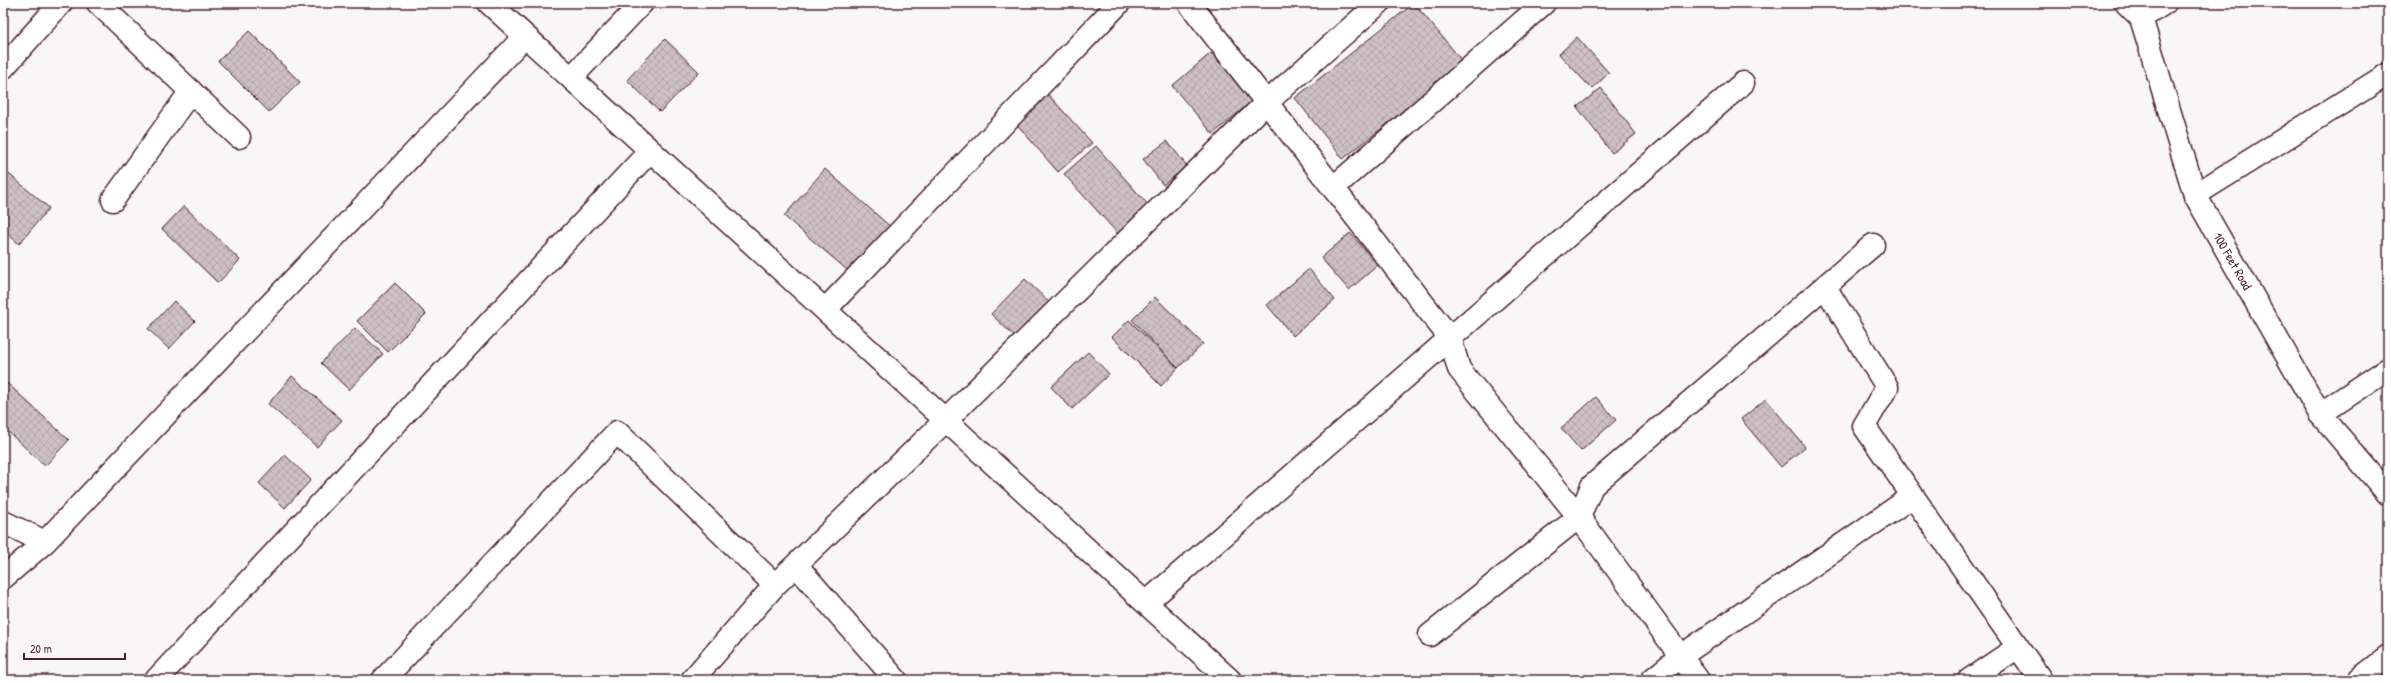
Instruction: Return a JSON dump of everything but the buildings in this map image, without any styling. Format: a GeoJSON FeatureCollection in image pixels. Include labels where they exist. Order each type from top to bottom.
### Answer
{"type":"FeatureCollection","features":[{"type":"Feature","properties":{"kind":"street"},"geometry":{"type":"LineString","coordinates":[[3,68],[62,3]]}},
{"type":"Feature","properties":{"kind":"street"},"geometry":{"type":"LineString","coordinates":[[98,3],[239,137]]}},
{"type":"Feature","properties":{"kind":"street"},"geometry":{"type":"LineString","coordinates":[[489,3],[1230,680]]}},
{"type":"Feature","properties":{"kind":"street"},"geometry":{"type":"LineString","coordinates":[[571,78],[642,3]]}},
{"type":"Feature","properties":{"kind":"street"},"geometry":{"type":"LineString","coordinates":[[825,310],[1119,3]]}},
{"type":"Feature","properties":{"kind":"street"},"geometry":{"type":"LineString","coordinates":[[1188,3],[1450,338],[1459,369],[1579,517],[1698,680]]}},
{"type":"Feature","properties":{"kind":"street"},"geometry":{"type":"LineString","coordinates":[[692,680],[775,585],[947,420],[1266,103],[1379,3]]}},
{"type":"Feature","properties":{"kind":"street"},"geometry":{"type":"LineString","coordinates":[[1333,188],[1544,3]]}},
{"type":"Feature","properties":{"kind":"street"},"geometry":{"type":"LineString","coordinates":[[2134,11],[2165,3]]}},
{"type":"Feature","properties":{"kind":"street","name":"100 Feet Road"},"geometry":{"type":"LineString","coordinates":[[2134,11],[2195,194],[2320,414],[2388,494]]}},
{"type":"Feature","properties":{"kind":"street"},"geometry":{"type":"LineString","coordinates":[[3,578],[45,542],[525,36]]}},
{"type":"Feature","properties":{"kind":"street"},"geometry":{"type":"LineString","coordinates":[[2195,194],[2388,74]]}},
{"type":"Feature","properties":{"kind":"street"},"geometry":{"type":"LineString","coordinates":[[1146,604],[1743,83]]}},
{"type":"Feature","properties":{"kind":"street"},"geometry":{"type":"LineString","coordinates":[[112,200],[191,91]]}},
{"type":"Feature","properties":{"kind":"street"},"geometry":{"type":"LineString","coordinates":[[156,680],[650,151]]}},
{"type":"Feature","properties":{"kind":"street"},"geometry":{"type":"LineString","coordinates":[[1430,635],[1579,517],[1592,486],[1873,245]]}},
{"type":"Feature","properties":{"kind":"street"},"geometry":{"type":"LineString","coordinates":[[1825,287],[1887,387],[1864,426],[2041,680]]}},
{"type":"Feature","properties":{"kind":"street"},"geometry":{"type":"LineString","coordinates":[[2320,414],[2388,369]]}},
{"type":"Feature","properties":{"kind":"street"},"geometry":{"type":"LineString","coordinates":[[383,680],[617,432],[775,585]]}},
{"type":"Feature","properties":{"kind":"street"},"geometry":{"type":"LineString","coordinates":[[1652,680],[1681,656],[1912,496]]}},
{"type":"Feature","properties":{"kind":"street"},"geometry":{"type":"LineString","coordinates":[[3,522],[45,542]]}},
{"type":"Feature","properties":{"kind":"street"},"geometry":{"type":"LineString","coordinates":[[796,565],[896,680]]}},
{"type":"Feature","properties":{"kind":"street"},"geometry":{"type":"LineString","coordinates":[[1969,680],[2018,647]]}},
{"type":"Feature","properties":{"kind":"street"},"geometry":{"type":"LineString","coordinates":[[2358,680],[2388,657]]}}]}
